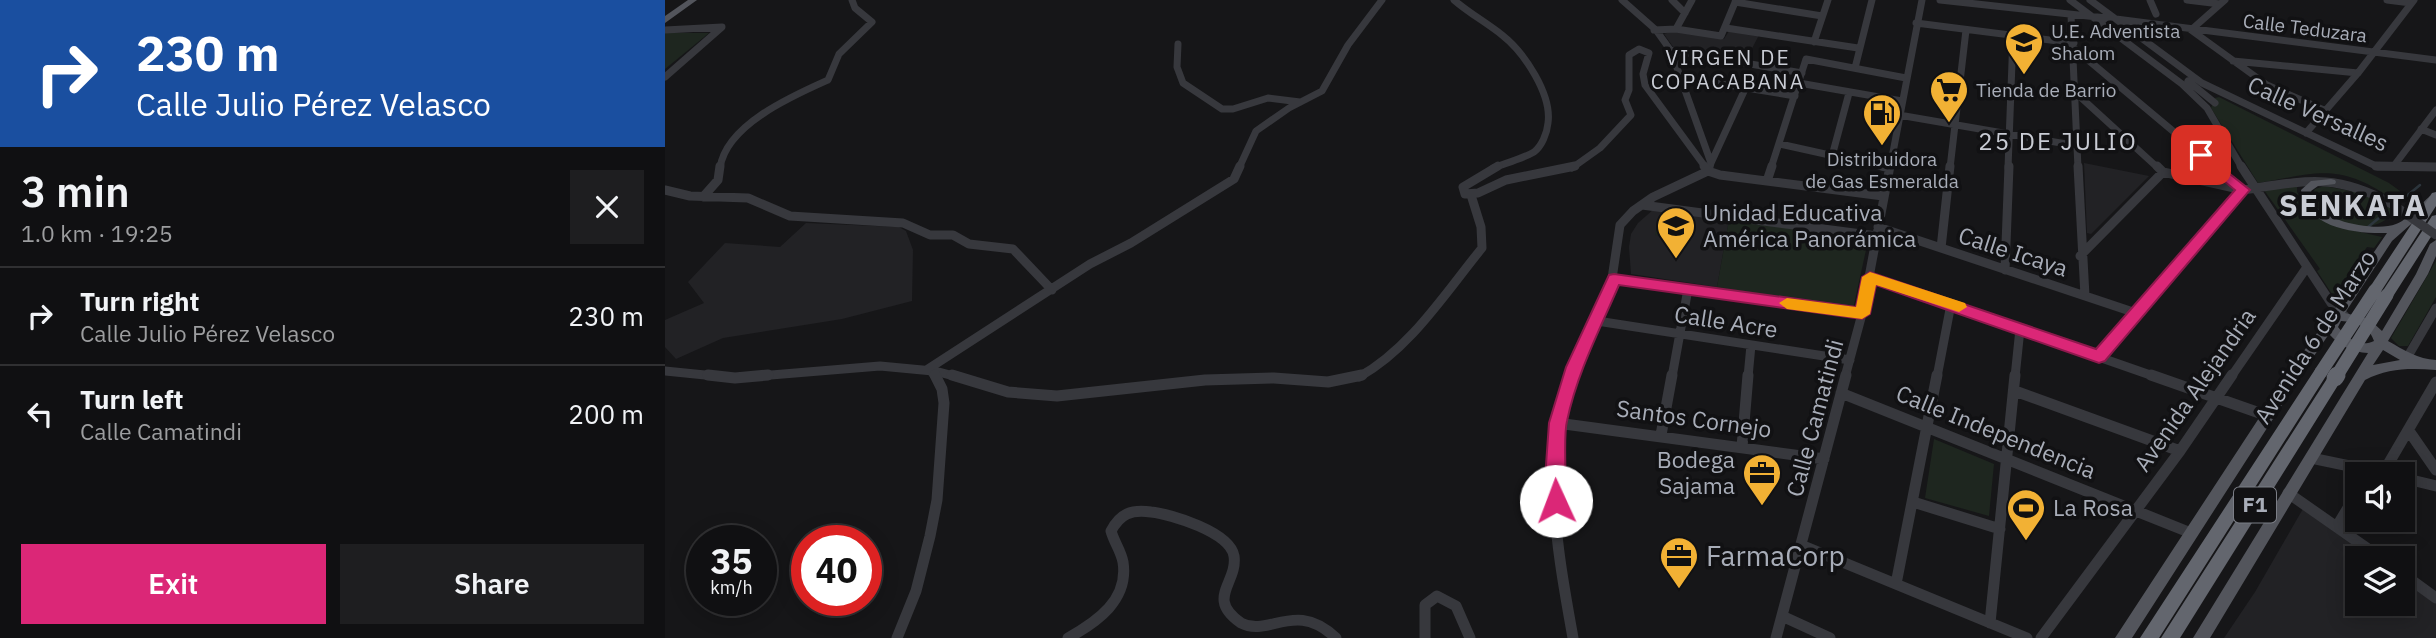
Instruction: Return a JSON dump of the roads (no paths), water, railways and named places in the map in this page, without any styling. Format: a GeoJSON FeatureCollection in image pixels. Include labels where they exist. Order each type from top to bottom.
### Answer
{"type":"FeatureCollection","features":[{"type":"Feature","properties":{"kind":"highway","name":"Avenida 6 de Marzo"},"geometry":{"type":"LineString","coordinates":[[2149,638],[2328,375],[2381,293],[2436,196]]}},
{"type":"Feature","properties":{"kind":"highway","name":"Avenida 6 de Marzo"},"geometry":{"type":"LineString","coordinates":[[2381,293],[2436,219]]}},
{"type":"Feature","properties":{"kind":"highway","name":"Avenida 6 de Marzo"},"geometry":{"type":"LineString","coordinates":[[2170,638],[2328,375]]}},
{"type":"Feature","properties":{"kind":"main road"},"geometry":{"type":"LineString","coordinates":[[665,20],[693,0]]}},
{"type":"Feature","properties":{"kind":"main road"},"geometry":{"type":"LineString","coordinates":[[2331,182],[2315,183],[2306,190],[2305,195],[2310,204],[2323,216],[2355,228],[2376,231],[2397,228]]}},
{"type":"Feature","properties":{"kind":"main road","name":"Avenida 6 de Marzo"},"geometry":{"type":"LineString","coordinates":[[2123,638],[2268,416],[2397,228],[2436,196]]}},
{"type":"Feature","properties":{"kind":"main road"},"geometry":{"type":"LineString","coordinates":[[2200,638],[2361,377],[2422,274],[2436,244]]}},
{"type":"Feature","properties":{"kind":"main road"},"geometry":{"type":"LineString","coordinates":[[2380,344],[2367,348],[2349,344],[2335,334],[2337,318],[2369,325],[2378,332],[2380,344],[2405,361]]}},
{"type":"Feature","properties":{"kind":"main road"},"geometry":{"type":"LineString","coordinates":[[2361,377],[2374,369],[2405,361],[2430,365]]}},
{"type":"Feature","properties":{"kind":"street"},"geometry":{"type":"LineString","coordinates":[[703,197],[718,180],[721,160],[731,141],[779,101],[828,80],[833,74],[836,57],[851,39],[868,29],[872,22],[855,8],[852,0]]}},
{"type":"Feature","properties":{"kind":"street"},"geometry":{"type":"LineString","coordinates":[[931,370],[1090,264],[1131,243],[1234,179],[1256,131],[1322,91],[1348,45],[1382,0]]}},
{"type":"Feature","properties":{"kind":"street"},"geometry":{"type":"LineString","coordinates":[[665,370],[735,378],[880,366],[931,370],[1001,392],[1037,396],[1121,391],[1205,380],[1272,378],[1314,381],[1358,377],[1385,361],[1482,248],[1484,235],[1481,221],[1471,195],[1462,191],[1463,187],[1493,167],[1535,151],[1543,141],[1548,126],[1549,106],[1534,73],[1504,36],[1474,17],[1454,0]]}},
{"type":"Feature","properties":{"kind":"street"},"geometry":{"type":"LineString","coordinates":[[1622,0],[1654,30],[1670,50],[1710,167]]}},
{"type":"Feature","properties":{"kind":"street"},"geometry":{"type":"LineString","coordinates":[[1672,0],[1685,13]]}},
{"type":"Feature","properties":{"kind":"street"},"geometry":{"type":"LineString","coordinates":[[1676,29],[1692,0]]}},
{"type":"Feature","properties":{"kind":"street"},"geometry":{"type":"LineString","coordinates":[[1814,42],[1828,0]]}},
{"type":"Feature","properties":{"kind":"street"},"geometry":{"type":"LineString","coordinates":[[1855,68],[1872,0]]}},
{"type":"Feature","properties":{"kind":"street","name":"Calle Camatindi"},"geometry":{"type":"LineString","coordinates":[[1776,638],[1862,314],[1922,0]]}},
{"type":"Feature","properties":{"kind":"street"},"geometry":{"type":"LineString","coordinates":[[1940,0],[2092,17]]}},
{"type":"Feature","properties":{"kind":"street"},"geometry":{"type":"LineString","coordinates":[[2070,0],[2207,107],[2337,318]]}},
{"type":"Feature","properties":{"kind":"street"},"geometry":{"type":"LineString","coordinates":[[2081,0],[2215,103]]}},
{"type":"Feature","properties":{"kind":"street"},"geometry":{"type":"LineString","coordinates":[[2091,0],[2202,83],[2227,95]]}},
{"type":"Feature","properties":{"kind":"street"},"geometry":{"type":"LineString","coordinates":[[2101,0],[2227,95]]}},
{"type":"Feature","properties":{"kind":"street"},"geometry":{"type":"LineString","coordinates":[[2150,0],[2156,14]]}},
{"type":"Feature","properties":{"kind":"street"},"geometry":{"type":"LineString","coordinates":[[2187,0],[2222,2]]}},
{"type":"Feature","properties":{"kind":"street"},"geometry":{"type":"LineString","coordinates":[[2386,0],[2413,2]]}},
{"type":"Feature","properties":{"kind":"street"},"geometry":{"type":"LineString","coordinates":[[1654,30],[1676,29],[1721,36],[1736,1],[1822,16]]}},
{"type":"Feature","properties":{"kind":"street"},"geometry":{"type":"LineString","coordinates":[[2222,2],[2190,30],[2267,85],[2326,111]]}},
{"type":"Feature","properties":{"kind":"street"},"geometry":{"type":"LineString","coordinates":[[2307,133],[2413,2]]}},
{"type":"Feature","properties":{"kind":"street"},"geometry":{"type":"LineString","coordinates":[[2071,15],[2077,94],[2080,256],[2085,296]]}},
{"type":"Feature","properties":{"kind":"street","name":"Calle Teduzara"},"geometry":{"type":"LineString","coordinates":[[2092,17],[2436,60]]}},
{"type":"Feature","properties":{"kind":"street"},"geometry":{"type":"LineString","coordinates":[[1916,23],[2074,46],[2243,190]]}},
{"type":"Feature","properties":{"kind":"street"},"geometry":{"type":"LineString","coordinates":[[665,30],[722,27],[665,77]]}},
{"type":"Feature","properties":{"kind":"street"},"geometry":{"type":"LineString","coordinates":[[1726,28],[1858,48]]}},
{"type":"Feature","properties":{"kind":"street"},"geometry":{"type":"LineString","coordinates":[[1941,248],[1966,30]]}},
{"type":"Feature","properties":{"kind":"street"},"geometry":{"type":"LineString","coordinates":[[2005,270],[2013,36]]}},
{"type":"Feature","properties":{"kind":"street"},"geometry":{"type":"LineString","coordinates":[[1178,44],[1177,69],[1186,87],[1215,101],[1222,109],[1233,109],[1268,98],[1300,102]]}},
{"type":"Feature","properties":{"kind":"street"},"geometry":{"type":"LineString","coordinates":[[1471,195],[1506,180],[1573,168],[1600,148],[1631,115],[1625,100],[1630,84],[1629,55],[1639,49],[1649,53],[1643,74],[1650,95],[1710,167],[1767,181],[1883,196]]}},
{"type":"Feature","properties":{"kind":"street"},"geometry":{"type":"LineString","coordinates":[[1670,50],[1802,73]]}},
{"type":"Feature","properties":{"kind":"street"},"geometry":{"type":"LineString","coordinates":[[1767,181],[1806,59],[1906,78]]}},
{"type":"Feature","properties":{"kind":"street"},"geometry":{"type":"LineString","coordinates":[[2232,61],[2358,73]]}},
{"type":"Feature","properties":{"kind":"street"},"geometry":{"type":"LineString","coordinates":[[1678,77],[1795,96]]}},
{"type":"Feature","properties":{"kind":"street"},"geometry":{"type":"LineString","coordinates":[[1799,83],[1902,101]]}},
{"type":"Feature","properties":{"kind":"street"},"geometry":{"type":"LineString","coordinates":[[1573,638],[1560,545],[1555,479],[1557,423],[1575,367],[1614,279],[1619,227],[1631,212],[1710,167],[1746,87]]}},
{"type":"Feature","properties":{"kind":"street"},"geometry":{"type":"LineString","coordinates":[[1832,156],[1849,93]]}},
{"type":"Feature","properties":{"kind":"street"},"geometry":{"type":"LineString","coordinates":[[2077,94],[2163,172],[2243,190],[2307,179],[2363,188],[2392,204],[2436,235]]}},
{"type":"Feature","properties":{"kind":"street"},"geometry":{"type":"LineString","coordinates":[[2207,107],[2227,95]]}},
{"type":"Feature","properties":{"kind":"street","name":"Calle Versalles"},"geometry":{"type":"LineString","coordinates":[[2227,95],[2378,167],[2436,167]]}},
{"type":"Feature","properties":{"kind":"street"},"geometry":{"type":"LineString","coordinates":[[2393,167],[2436,110]]}},
{"type":"Feature","properties":{"kind":"street"},"geometry":{"type":"LineString","coordinates":[[1899,115],[2077,146]]}},
{"type":"Feature","properties":{"kind":"street"},"geometry":{"type":"LineString","coordinates":[[2421,129],[2436,135]]}},
{"type":"Feature","properties":{"kind":"street"},"geometry":{"type":"LineString","coordinates":[[1780,144],[1889,168]]}},
{"type":"Feature","properties":{"kind":"street"},"geometry":{"type":"LineString","coordinates":[[2080,256],[2163,172]]}},
{"type":"Feature","properties":{"kind":"street"},"geometry":{"type":"LineString","coordinates":[[665,190],[703,197],[748,198],[774,207],[779,213],[799,217],[903,223],[930,235],[953,235],[969,244],[1013,249],[1052,290]]}},
{"type":"Feature","properties":{"kind":"street"},"geometry":{"type":"LineString","coordinates":[[2099,356],[2243,190]]}},
{"type":"Feature","properties":{"kind":"street","name":"Calle Icaya"},"geometry":{"type":"LineString","coordinates":[[1642,205],[1878,232],[1941,248],[2136,313]]}},
{"type":"Feature","properties":{"kind":"street","name":"Avenida Alejandria"},"geometry":{"type":"LineString","coordinates":[[2042,638],[2180,451],[2307,267]]}},
{"type":"Feature","properties":{"kind":"street"},"geometry":{"type":"LineString","coordinates":[[1870,277],[2268,416]]}},
{"type":"Feature","properties":{"kind":"street"},"geometry":{"type":"LineString","coordinates":[[1614,279],[1862,314]]}},
{"type":"Feature","properties":{"kind":"street"},"geometry":{"type":"LineString","coordinates":[[1661,435],[1688,289]]}},
{"type":"Feature","properties":{"kind":"street"},"geometry":{"type":"LineString","coordinates":[[1896,584],[1951,304]]}},
{"type":"Feature","properties":{"kind":"street"},"geometry":{"type":"LineString","coordinates":[[2405,361],[2436,308]]}},
{"type":"Feature","properties":{"kind":"street","name":"Calle Acre"},"geometry":{"type":"LineString","coordinates":[[1597,321],[1850,360]]}},
{"type":"Feature","properties":{"kind":"street"},"geometry":{"type":"LineString","coordinates":[[1990,623],[2020,328]]}},
{"type":"Feature","properties":{"kind":"street"},"geometry":{"type":"LineString","coordinates":[[1742,447],[1751,345]]}},
{"type":"Feature","properties":{"kind":"street"},"geometry":{"type":"LineString","coordinates":[[897,638],[917,589],[936,504],[937,473],[943,439],[943,392],[931,370]]}},
{"type":"Feature","properties":{"kind":"street"},"geometry":{"type":"LineString","coordinates":[[2392,462],[2436,382]]}},
{"type":"Feature","properties":{"kind":"street"},"geometry":{"type":"LineString","coordinates":[[2015,391],[2180,451]]}},
{"type":"Feature","properties":{"kind":"street","name":"Calle Independencia"},"geometry":{"type":"LineString","coordinates":[[1841,393],[2191,533]]}},
{"type":"Feature","properties":{"kind":"street"},"geometry":{"type":"LineString","coordinates":[[2427,398],[2436,409]]}},
{"type":"Feature","properties":{"kind":"street","name":"Santos Cornejo"},"geometry":{"type":"LineString","coordinates":[[1557,423],[1824,459]]}},
{"type":"Feature","properties":{"kind":"street"},"geometry":{"type":"LineString","coordinates":[[2409,431],[2436,470]]}},
{"type":"Feature","properties":{"kind":"street"},"geometry":{"type":"LineString","coordinates":[[2311,458],[2345,466]]}},
{"type":"Feature","properties":{"kind":"street"},"geometry":{"type":"LineString","coordinates":[[2415,481],[2436,486]]}},
{"type":"Feature","properties":{"kind":"street"},"geometry":{"type":"LineString","coordinates":[[2288,493],[2364,546]]}},
{"type":"Feature","properties":{"kind":"street"},"geometry":{"type":"LineString","coordinates":[[1913,502],[2000,529]]}},
{"type":"Feature","properties":{"kind":"street"},"geometry":{"type":"LineString","coordinates":[[1067,638],[1100,619],[1113,605],[1121,586],[1124,566],[1111,531],[1116,521],[1127,513],[1142,511],[1182,519],[1217,538],[1231,550],[1234,561],[1224,585],[1223,601],[1230,614],[1245,627],[1261,630],[1294,621],[1311,621],[1325,626],[1336,638]]}},
{"type":"Feature","properties":{"kind":"street"},"geometry":{"type":"LineString","coordinates":[[2337,526],[2345,512]]}},
{"type":"Feature","properties":{"kind":"street"},"geometry":{"type":"LineString","coordinates":[[1801,545],[2027,638]]}},
{"type":"Feature","properties":{"kind":"street"},"geometry":{"type":"LineString","coordinates":[[2415,583],[2436,598]]}},
{"type":"Feature","properties":{"kind":"street"},"geometry":{"type":"LineString","coordinates":[[1425,638],[1425,605],[1437,596],[1453,602],[1459,608],[1470,638]]}},
{"type":"Feature","properties":{"kind":"street"},"geometry":{"type":"LineString","coordinates":[[1782,617],[1830,638]]}},
{"type":"Feature","properties":{"kind":"waterway"},"geometry":{"type":"LineString","coordinates":[[2403,199],[2420,185]]}},
{"type":"Feature","properties":{"kind":"waterway"},"geometry":{"type":"LineString","coordinates":[[2368,227],[2385,213]]}},
{"type":"Feature","properties":{"kind":"place","name":"U.E. Adventista Shalom"},"geometry":{"type":"Point","coordinates":[2024,76]}},
{"type":"Feature","properties":{"kind":"place","name":"Tienda de Barrio"},"geometry":{"type":"Point","coordinates":[1949,124]}},
{"type":"Feature","properties":{"kind":"place","name":"Distribuidora de Gas Esmeralda"},"geometry":{"type":"Point","coordinates":[1882,147]}},
{"type":"Feature","properties":{"kind":"place","name":"Unidad Educativa América Panorámica"},"geometry":{"type":"Point","coordinates":[1676,260]}},
{"type":"Feature","properties":{"kind":"place","name":"Bodega Sajama"},"geometry":{"type":"Point","coordinates":[1762,507]}},
{"type":"Feature","properties":{"kind":"place","name":"La Rosa"},"geometry":{"type":"Point","coordinates":[2026,542]}},
{"type":"Feature","properties":{"kind":"place","name":"FarmaCorp"},"geometry":{"type":"Point","coordinates":[1679,590]}},
{"type":"Feature","properties":{"kind":"district","name":"VIRGEN DE COPACABANA"},"geometry":{"type":"Point","coordinates":[1728,70]}},
{"type":"Feature","properties":{"kind":"district","name":"25 DE JULIO"},"geometry":{"type":"Point","coordinates":[2058,142]}},
{"type":"Feature","properties":{"kind":"district","name":"SENKATA"},"geometry":{"type":"Point","coordinates":[2353,206]}}]}
